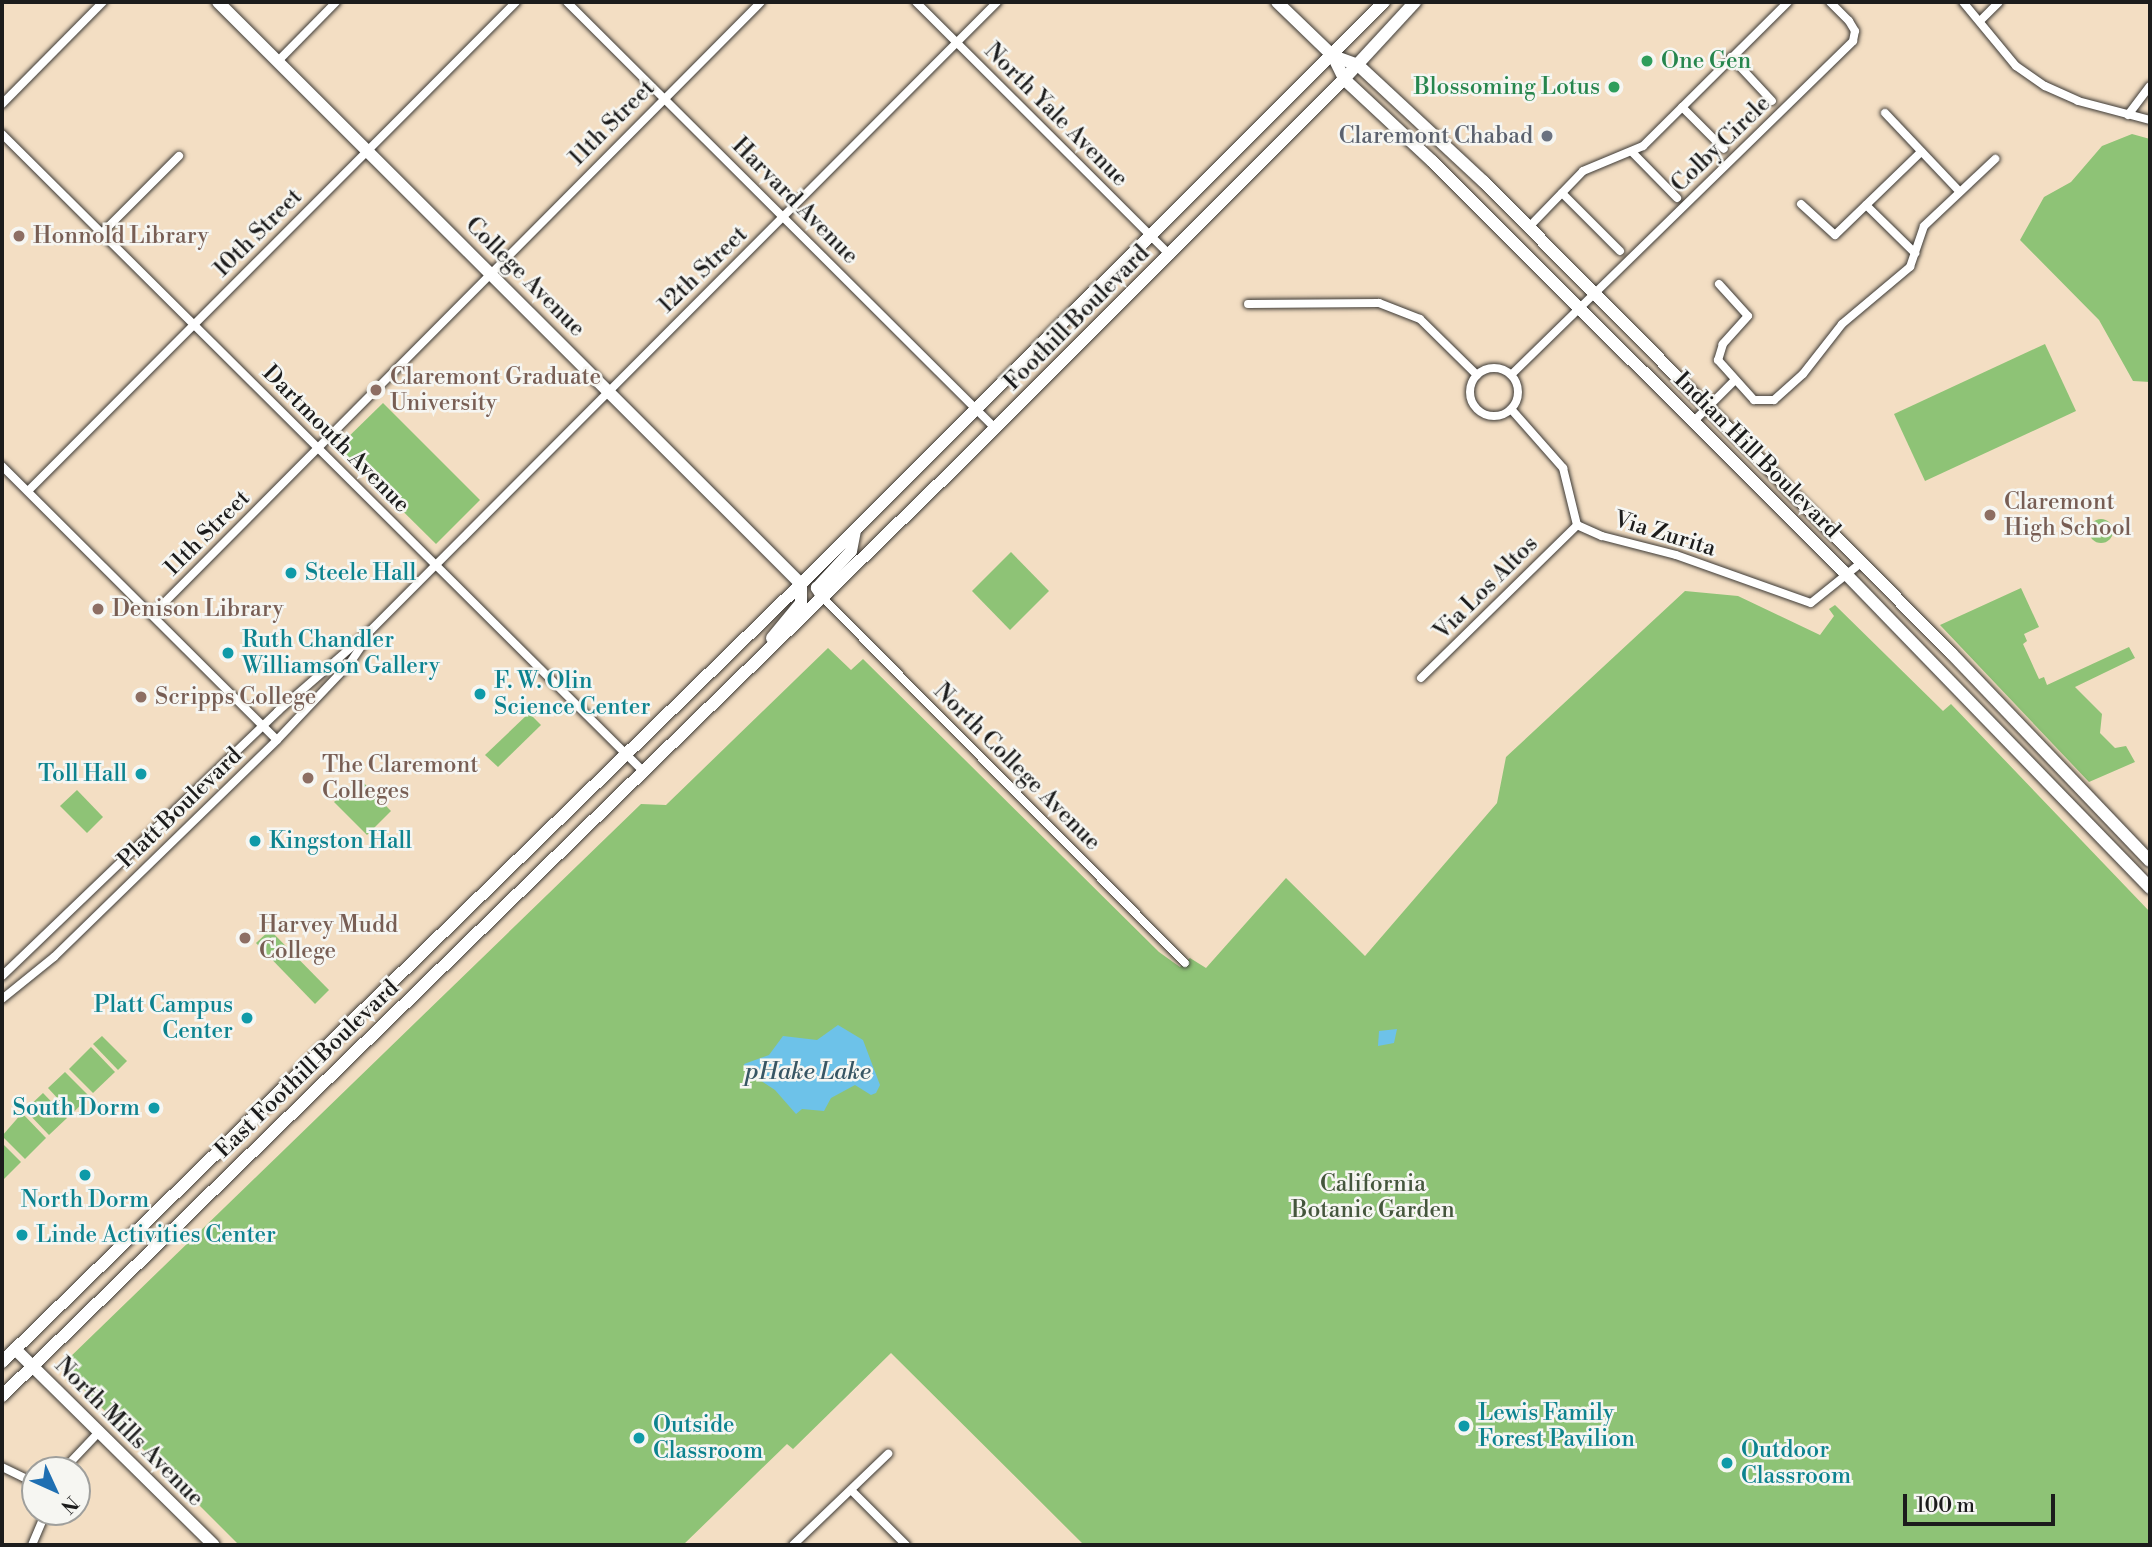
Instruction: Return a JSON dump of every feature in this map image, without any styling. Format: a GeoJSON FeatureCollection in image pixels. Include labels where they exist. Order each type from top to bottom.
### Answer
{"type":"FeatureCollection","features":[{"type":"Feature","properties":{"kind":"main road","name":"College Avenue"},"geometry":{"type":"LineString","coordinates":[[218,2],[801,584]]}},
{"type":"Feature","properties":{"kind":"main road","name":"Indian Hill Boulevard"},"geometry":{"type":"LineString","coordinates":[[1277,2],[1333,56],[1343,79],[1580,309],[1844,572],[2150,888]]}},
{"type":"Feature","properties":{"kind":"main road","name":"Foothill Boulevard"},"geometry":{"type":"LineString","coordinates":[[801,584],[1333,56],[1384,2]]}},
{"type":"Feature","properties":{"kind":"main road","name":"Foothill Boulevard"},"geometry":{"type":"LineString","coordinates":[[823,598],[1170,255],[1358,65],[1415,2]]}},
{"type":"Feature","properties":{"kind":"main road","name":"Indian Hill Boulevard"},"geometry":{"type":"LineString","coordinates":[[1333,56],[1358,65],[1528,228],[1861,563],[2150,861]]}},
{"type":"Feature","properties":{"kind":"main road"},"geometry":{"type":"LineString","coordinates":[[823,598],[817,588],[851,551],[855,530]]}},
{"type":"Feature","properties":{"kind":"main road"},"geometry":{"type":"LineString","coordinates":[[763,655],[774,634],[801,603],[801,584]]}},
{"type":"Feature","properties":{"kind":"main road","name":"East Foothill Boulevard"},"geometry":{"type":"LineString","coordinates":[[2,1362],[801,584]]}},
{"type":"Feature","properties":{"kind":"main road","name":"East Foothill Boulevard"},"geometry":{"type":"LineString","coordinates":[[2,1396],[823,598]]}},
{"type":"Feature","properties":{"kind":"main road","name":"North Mills Avenue"},"geometry":{"type":"LineString","coordinates":[[15,1349],[214,1545]]}},
{"type":"Feature","properties":{"kind":"street"},"geometry":{"type":"LineString","coordinates":[[2,104],[103,2]]}},
{"type":"Feature","properties":{"kind":"street"},"geometry":{"type":"LineString","coordinates":[[278,61],[336,2]]}},
{"type":"Feature","properties":{"kind":"street","name":"10th Street"},"geometry":{"type":"LineString","coordinates":[[28,491],[516,2]]}},
{"type":"Feature","properties":{"kind":"street","name":"Harvard Avenue"},"geometry":{"type":"LineString","coordinates":[[567,2],[995,428]]}},
{"type":"Feature","properties":{"kind":"street","name":"11th Street"},"geometry":{"type":"LineString","coordinates":[[152,615],[761,2]]}},
{"type":"Feature","properties":{"kind":"street","name":"North Yale Avenue"},"geometry":{"type":"LineString","coordinates":[[916,2],[1170,255]]}},
{"type":"Feature","properties":{"kind":"street","name":"12th Street"},"geometry":{"type":"LineString","coordinates":[[436,566],[997,2]]}},
{"type":"Feature","properties":{"kind":"street"},"geometry":{"type":"LineString","coordinates":[[1528,228],[1600,161],[1633,153],[1788,2]]}},
{"type":"Feature","properties":{"kind":"street","name":"Colby Circle"},"geometry":{"type":"LineString","coordinates":[[1511,375],[1853,41],[1855,31],[1830,2]]}},
{"type":"Feature","properties":{"kind":"street"},"geometry":{"type":"LineString","coordinates":[[1963,2],[1981,20],[2016,66],[2045,86],[2150,120]]}},
{"type":"Feature","properties":{"kind":"street"},"geometry":{"type":"LineString","coordinates":[[1981,20],[1998,2]]}},
{"type":"Feature","properties":{"kind":"street"},"geometry":{"type":"LineString","coordinates":[[1731,57],[1772,101]]}},
{"type":"Feature","properties":{"kind":"street"},"geometry":{"type":"LineString","coordinates":[[2128,115],[2150,86]]}},
{"type":"Feature","properties":{"kind":"street"},"geometry":{"type":"LineString","coordinates":[[1682,107],[1724,149]]}},
{"type":"Feature","properties":{"kind":"street"},"geometry":{"type":"LineString","coordinates":[[1885,113],[1959,191]]}},
{"type":"Feature","properties":{"kind":"street","name":"Dartmouth Avenue"},"geometry":{"type":"LineString","coordinates":[[2,135],[643,772]]}},
{"type":"Feature","properties":{"kind":"street"},"geometry":{"type":"LineString","coordinates":[[1801,204],[1835,234],[1922,152]]}},
{"type":"Feature","properties":{"kind":"street"},"geometry":{"type":"LineString","coordinates":[[1633,153],[1677,198]]}},
{"type":"Feature","properties":{"kind":"street"},"geometry":{"type":"LineString","coordinates":[[102,233],[179,156]]}},
{"type":"Feature","properties":{"kind":"street"},"geometry":{"type":"LineString","coordinates":[[1719,284],[1748,316],[1719,352],[1718,360],[1734,381],[1754,400],[1774,400],[1803,374],[1842,324],[1900,278],[1915,253],[1924,226],[1995,159]]}},
{"type":"Feature","properties":{"kind":"street"},"geometry":{"type":"LineString","coordinates":[[1563,193],[1620,251]]}},
{"type":"Feature","properties":{"kind":"street"},"geometry":{"type":"LineString","coordinates":[[1866,205],[1915,253]]}},
{"type":"Feature","properties":{"kind":"street"},"geometry":{"type":"LineString","coordinates":[[1248,304],[1379,303],[1420,319],[1476,375]]}},
{"type":"Feature","properties":{"kind":"street"},"geometry":{"type":"LineString","coordinates":[[1493,368],[1511,375],[1518,392],[1511,409],[1494,416],[1476,410],[1469,393],[1476,375],[1493,368]]}},
{"type":"Feature","properties":{"kind":"street"},"geometry":{"type":"LineString","coordinates":[[1693,422],[1734,381]]}},
{"type":"Feature","properties":{"kind":"street"},"geometry":{"type":"LineString","coordinates":[[1511,409],[1563,468],[1577,524]]}},
{"type":"Feature","properties":{"kind":"street"},"geometry":{"type":"LineString","coordinates":[[2,466],[277,740]]}},
{"type":"Feature","properties":{"kind":"street","name":"Via Zurita"},"geometry":{"type":"LineString","coordinates":[[1577,524],[1811,603],[1844,572],[1861,563]]}},
{"type":"Feature","properties":{"kind":"street","name":"Via Los Altos"},"geometry":{"type":"LineString","coordinates":[[1421,678],[1577,524]]}},
{"type":"Feature","properties":{"kind":"street","name":"Platt Boulevard"},"geometry":{"type":"LineString","coordinates":[[2,976],[262,725],[371,630],[436,566]]}},
{"type":"Feature","properties":{"kind":"street","name":"North College Avenue"},"geometry":{"type":"LineString","coordinates":[[823,598],[1185,963]]}},
{"type":"Feature","properties":{"kind":"street","name":"Platt Boulevard"},"geometry":{"type":"LineString","coordinates":[[2,999],[54,957],[277,740],[350,663],[371,630]]}},
{"type":"Feature","properties":{"kind":"street"},"geometry":{"type":"LineString","coordinates":[[76,1456],[100,1431]]}},
{"type":"Feature","properties":{"kind":"street"},"geometry":{"type":"LineString","coordinates":[[793,1545],[888,1454]]}},
{"type":"Feature","properties":{"kind":"street"},"geometry":{"type":"LineString","coordinates":[[2,1467],[21,1476]]}},
{"type":"Feature","properties":{"kind":"street"},"geometry":{"type":"LineString","coordinates":[[851,1490],[906,1545]]}},
{"type":"Feature","properties":{"kind":"street"},"geometry":{"type":"LineString","coordinates":[[32,1545],[40,1526]]}},
{"type":"Feature","properties":{"kind":"green space"},"geometry":{"type":"Polygon","coordinates":[[[2132,134],[2150,139],[2150,382],[2133,381],[2099,320],[2020,240],[2044,197],[2071,182],[2102,146],[2132,134]]]}},
{"type":"Feature","properties":{"kind":"green space"},"geometry":{"type":"Polygon","coordinates":[[[2045,344],[2076,411],[1925,481],[1894,414],[2045,344]]]}},
{"type":"Feature","properties":{"kind":"green space"},"geometry":{"type":"Polygon","coordinates":[[[383,403],[480,500],[436,544],[338,447],[383,403]]]}},
{"type":"Feature","properties":{"kind":"green space"},"geometry":{"type":"Polygon","coordinates":[[[2101,519],[2112,526],[2113,531],[2106,542],[2101,543],[2090,536],[2089,531],[2096,520],[2101,519]]]}},
{"type":"Feature","properties":{"kind":"green space"},"geometry":{"type":"Polygon","coordinates":[[[1011,552],[1049,591],[1010,630],[972,591],[1011,552]]]}},
{"type":"Feature","properties":{"kind":"green space"},"geometry":{"type":"Polygon","coordinates":[[[2021,588],[2039,627],[2024,634],[2027,641],[2023,644],[2039,679],[2044,677],[2047,685],[2129,647],[2135,658],[2075,687],[2102,714],[2100,733],[2115,748],[2126,746],[2135,762],[2089,782],[1940,625],[2021,588]]]}},
{"type":"Feature","properties":{"kind":"green space","name":"California Botanic Garden"},"geometry":{"type":"Polygon","coordinates":[[[1685,591],[1738,596],[1820,635],[1834,616],[1829,609],[1835,605],[1943,711],[1951,704],[2150,912],[2150,1545],[1084,1545],[891,1353],[793,1449],[787,1444],[683,1545],[239,1545],[64,1370],[66,1361],[641,804],[666,805],[828,648],[851,670],[863,659],[1159,952],[1180,967],[1190,958],[1206,968],[1286,878],[1365,956],[1497,803],[1506,757],[1685,591]]]}},
{"type":"Feature","properties":{"kind":"green space"},"geometry":{"type":"Polygon","coordinates":[[[529,713],[541,725],[498,767],[485,755],[529,713]]]}},
{"type":"Feature","properties":{"kind":"green space"},"geometry":{"type":"Polygon","coordinates":[[[359,778],[391,811],[367,835],[334,802],[359,778]]]}},
{"type":"Feature","properties":{"kind":"green space"},"geometry":{"type":"Polygon","coordinates":[[[77,790],[103,817],[87,833],[60,806],[77,790]]]}},
{"type":"Feature","properties":{"kind":"green space"},"geometry":{"type":"Polygon","coordinates":[[[270,930],[329,990],[315,1004],[256,943],[270,930]]]}},
{"type":"Feature","properties":{"kind":"green space"},"geometry":{"type":"Polygon","coordinates":[[[102,1036],[127,1061],[118,1070],[93,1044],[102,1036]]]}},
{"type":"Feature","properties":{"kind":"green space"},"geometry":{"type":"Polygon","coordinates":[[[91,1047],[115,1072],[93,1093],[69,1069],[91,1047]]]}},
{"type":"Feature","properties":{"kind":"green space"},"geometry":{"type":"Polygon","coordinates":[[[65,1072],[89,1096],[72,1114],[48,1088],[65,1072]]]}},
{"type":"Feature","properties":{"kind":"green space"},"geometry":{"type":"Polygon","coordinates":[[[43,1093],[67,1118],[49,1135],[25,1110],[43,1093]]]}},
{"type":"Feature","properties":{"kind":"green space"},"geometry":{"type":"Polygon","coordinates":[[[22,1113],[46,1138],[25,1159],[2,1136],[22,1113]]]}},
{"type":"Feature","properties":{"kind":"green space"},"geometry":{"type":"Polygon","coordinates":[[[2,1143],[21,1162],[2,1181],[2,1143]]]}},
{"type":"Feature","properties":{"kind":"water","name":"pHake Lake"},"geometry":{"type":"Polygon","coordinates":[[[838,1025],[863,1040],[880,1085],[876,1093],[871,1095],[855,1085],[831,1098],[824,1111],[802,1109],[796,1114],[775,1090],[746,1071],[744,1064],[769,1055],[783,1036],[817,1040],[838,1025]]]}},
{"type":"Feature","properties":{"kind":"water"},"geometry":{"type":"Polygon","coordinates":[[[1397,1029],[1394,1043],[1378,1046],[1379,1031],[1397,1029]]]}},
{"type":"Feature","properties":{"kind":"place","name":"One Gen"},"geometry":{"type":"Point","coordinates":[1647,61]}},
{"type":"Feature","properties":{"kind":"place","name":"Blossoming Lotus"},"geometry":{"type":"Point","coordinates":[1614,87]}},
{"type":"Feature","properties":{"kind":"place","name":"Claremont Chabad"},"geometry":{"type":"Point","coordinates":[1547,136]}},
{"type":"Feature","properties":{"kind":"place","name":"Honnold Library"},"geometry":{"type":"Point","coordinates":[19,236]}},
{"type":"Feature","properties":{"kind":"place","name":"Claremont Graduate University"},"geometry":{"type":"Point","coordinates":[376,390]}},
{"type":"Feature","properties":{"kind":"place","name":"Claremont High School"},"geometry":{"type":"Point","coordinates":[1990,515]}},
{"type":"Feature","properties":{"kind":"place","name":"Steele Hall"},"geometry":{"type":"Point","coordinates":[291,573]}},
{"type":"Feature","properties":{"kind":"place","name":"Denison Library"},"geometry":{"type":"Point","coordinates":[98,609]}},
{"type":"Feature","properties":{"kind":"place","name":"Ruth Chandler Williamson Gallery"},"geometry":{"type":"Point","coordinates":[228,653]}},
{"type":"Feature","properties":{"kind":"place","name":"F. W. Olin Science Center"},"geometry":{"type":"Point","coordinates":[480,694]}},
{"type":"Feature","properties":{"kind":"place","name":"Scripps College"},"geometry":{"type":"Point","coordinates":[141,697]}},
{"type":"Feature","properties":{"kind":"place","name":"Toll Hall"},"geometry":{"type":"Point","coordinates":[141,774]}},
{"type":"Feature","properties":{"kind":"place","name":"The Claremont Colleges"},"geometry":{"type":"Point","coordinates":[308,778]}},
{"type":"Feature","properties":{"kind":"place","name":"Kingston Hall"},"geometry":{"type":"Point","coordinates":[255,841]}},
{"type":"Feature","properties":{"kind":"place","name":"Harvey Mudd College"},"geometry":{"type":"Point","coordinates":[245,938]}},
{"type":"Feature","properties":{"kind":"place","name":"Platt Campus Center"},"geometry":{"type":"Point","coordinates":[247,1018]}},
{"type":"Feature","properties":{"kind":"place","name":"South Dorm"},"geometry":{"type":"Point","coordinates":[154,1108]}},
{"type":"Feature","properties":{"kind":"place","name":"North Dorm"},"geometry":{"type":"Point","coordinates":[85,1175]}},
{"type":"Feature","properties":{"kind":"place","name":"Linde Activities Center"},"geometry":{"type":"Point","coordinates":[22,1235]}},
{"type":"Feature","properties":{"kind":"place","name":"Lewis Family Forest Pavilion"},"geometry":{"type":"Point","coordinates":[1464,1426]}},
{"type":"Feature","properties":{"kind":"place","name":"Outside Classroom"},"geometry":{"type":"Point","coordinates":[639,1438]}},
{"type":"Feature","properties":{"kind":"place","name":"Outdoor Classroom"},"geometry":{"type":"Point","coordinates":[1727,1463]}}]}
